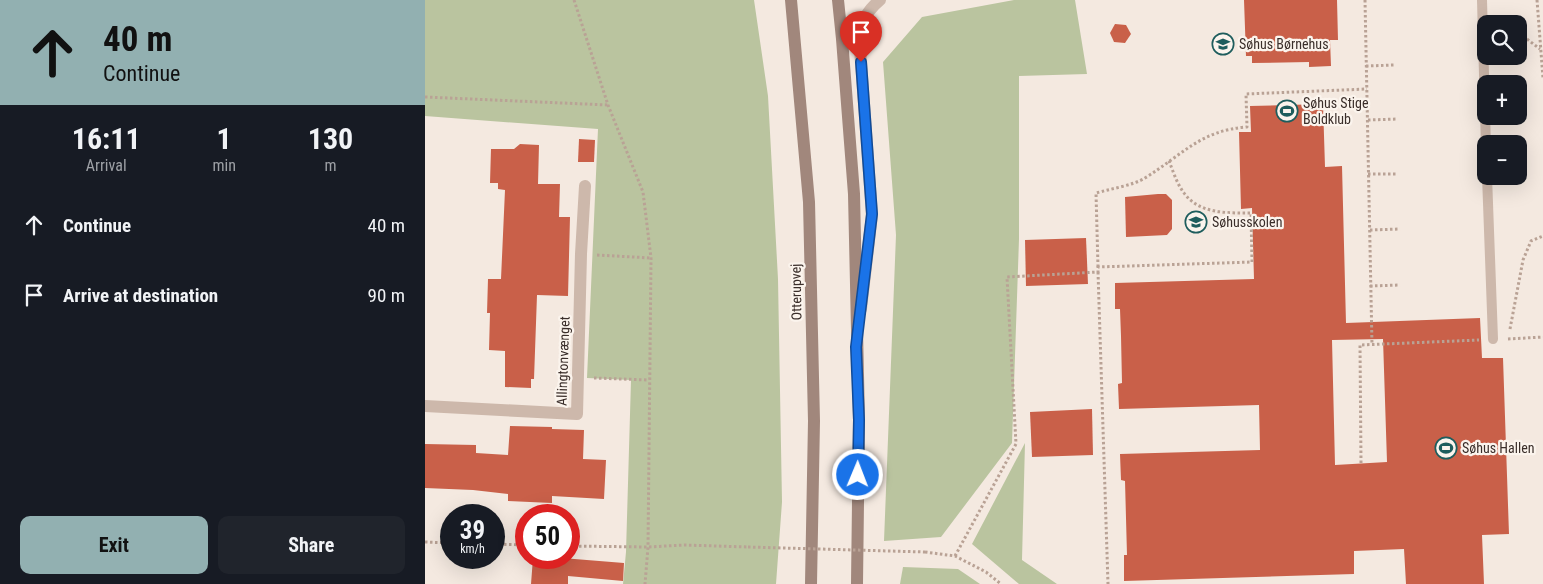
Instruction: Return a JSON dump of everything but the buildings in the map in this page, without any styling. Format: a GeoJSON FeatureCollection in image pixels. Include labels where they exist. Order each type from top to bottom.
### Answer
{"type":"FeatureCollection","features":[{"type":"Feature","properties":{"kind":"main road","name":"Otterupvej"},"geometry":{"type":"LineString","coordinates":[[791,0],[809,202],[814,421],[811,584]]}},
{"type":"Feature","properties":{"kind":"main road"},"geometry":{"type":"LineString","coordinates":[[837,0],[843,49],[854,194],[859,420],[857,584]]}},
{"type":"Feature","properties":{"kind":"street"},"geometry":{"type":"LineString","coordinates":[[856,347],[872,214],[860,48],[861,26],[866,15],[880,0]]}},
{"type":"Feature","properties":{"kind":"street","name":"Allingtonvænget"},"geometry":{"type":"LineString","coordinates":[[425,406],[577,414],[581,254],[585,186]]}},
{"type":"Feature","properties":{"kind":"lane"},"geometry":{"type":"LineString","coordinates":[[1482,0],[1486,135]]}},
{"type":"Feature","properties":{"kind":"lane"},"geometry":{"type":"LineString","coordinates":[[1487,185],[1493,339]]}},
{"type":"Feature","properties":{"kind":"path"},"geometry":{"type":"LineString","coordinates":[[574,0],[608,105],[643,192],[651,258],[648,547],[645,584]]}},
{"type":"Feature","properties":{"kind":"path"},"geometry":{"type":"LineString","coordinates":[[1365,0],[1372,345]]}},
{"type":"Feature","properties":{"kind":"path"},"geometry":{"type":"LineString","coordinates":[[1537,0],[1543,78]]}},
{"type":"Feature","properties":{"kind":"path"},"geometry":{"type":"LineString","coordinates":[[1527,39],[1540,49]]}},
{"type":"Feature","properties":{"kind":"path"},"geometry":{"type":"LineString","coordinates":[[1366,66],[1394,65]]}},
{"type":"Feature","properties":{"kind":"path"},"geometry":{"type":"LineString","coordinates":[[1108,584],[1096,193],[1143,180],[1202,138],[1222,130],[1247,127],[1246,94],[1367,89]]}},
{"type":"Feature","properties":{"kind":"path"},"geometry":{"type":"LineString","coordinates":[[425,97],[608,105]]}},
{"type":"Feature","properties":{"kind":"path"},"geometry":{"type":"LineString","coordinates":[[1367,120],[1397,119]]}},
{"type":"Feature","properties":{"kind":"path"},"geometry":{"type":"LineString","coordinates":[[1098,267],[1252,262],[1251,213],[1225,214],[1207,210],[1193,203],[1183,192],[1169,161]]}},
{"type":"Feature","properties":{"kind":"path"},"geometry":{"type":"LineString","coordinates":[[1368,174],[1396,174]]}},
{"type":"Feature","properties":{"kind":"path"},"geometry":{"type":"LineString","coordinates":[[1370,230],[1400,229]]}},
{"type":"Feature","properties":{"kind":"path"},"geometry":{"type":"LineString","coordinates":[[1508,339],[1523,260],[1531,241],[1543,236]]}},
{"type":"Feature","properties":{"kind":"path"},"geometry":{"type":"LineString","coordinates":[[581,254],[651,258]]}},
{"type":"Feature","properties":{"kind":"path"},"geometry":{"type":"LineString","coordinates":[[955,556],[1016,444],[1007,277],[1098,272]]}},
{"type":"Feature","properties":{"kind":"path"},"geometry":{"type":"LineString","coordinates":[[1370,286],[1400,285]]}},
{"type":"Feature","properties":{"kind":"path"},"geometry":{"type":"LineString","coordinates":[[1361,463],[1360,345],[1543,338]]}},
{"type":"Feature","properties":{"kind":"path"},"geometry":{"type":"LineString","coordinates":[[578,378],[649,380]]}},
{"type":"Feature","properties":{"kind":"path"},"geometry":{"type":"LineString","coordinates":[[425,542],[440,543]]}},
{"type":"Feature","properties":{"kind":"path"},"geometry":{"type":"LineString","coordinates":[[580,546],[648,547],[684,544],[925,552],[955,556],[986,572],[1001,584]]}},
{"type":"Feature","properties":{"kind":"green space"},"geometry":{"type":"Polygon","coordinates":[[[425,0],[754,0],[768,96],[778,279],[782,502],[776,584],[623,584],[626,552],[631,380],[587,378],[598,129],[425,116],[425,0]]]}},
{"type":"Feature","properties":{"kind":"green space"},"geometry":{"type":"Polygon","coordinates":[[[1014,0],[1075,0],[1087,74],[1019,76],[1019,239],[1012,443],[941,537],[884,541],[896,235],[883,62],[922,17],[1014,0]]]}},
{"type":"Feature","properties":{"kind":"green space"},"geometry":{"type":"Polygon","coordinates":[[[1025,443],[1022,560],[1057,584],[1019,584],[972,544],[1025,443]]]}},
{"type":"Feature","properties":{"kind":"green space"},"geometry":{"type":"Polygon","coordinates":[[[903,567],[958,569],[980,584],[900,584],[903,567]]]}},
{"type":"Feature","properties":{"kind":"place","name":"Søhus Børnehus"},"geometry":{"type":"Point","coordinates":[1223,44]}},
{"type":"Feature","properties":{"kind":"place","name":"Søhus Stige Boldklub"},"geometry":{"type":"Point","coordinates":[1287,111]}},
{"type":"Feature","properties":{"kind":"place","name":"Søhusskolen"},"geometry":{"type":"Point","coordinates":[1196,222]}},
{"type":"Feature","properties":{"kind":"place","name":"Søhus Hallen"},"geometry":{"type":"Point","coordinates":[1446,448]}},
{"type":"Feature","properties":{"kind":"route"},"geometry":{"type":"LineString","coordinates":[[858,475],[859,420],[856,347],[872,214],[861,62]]}}]}
